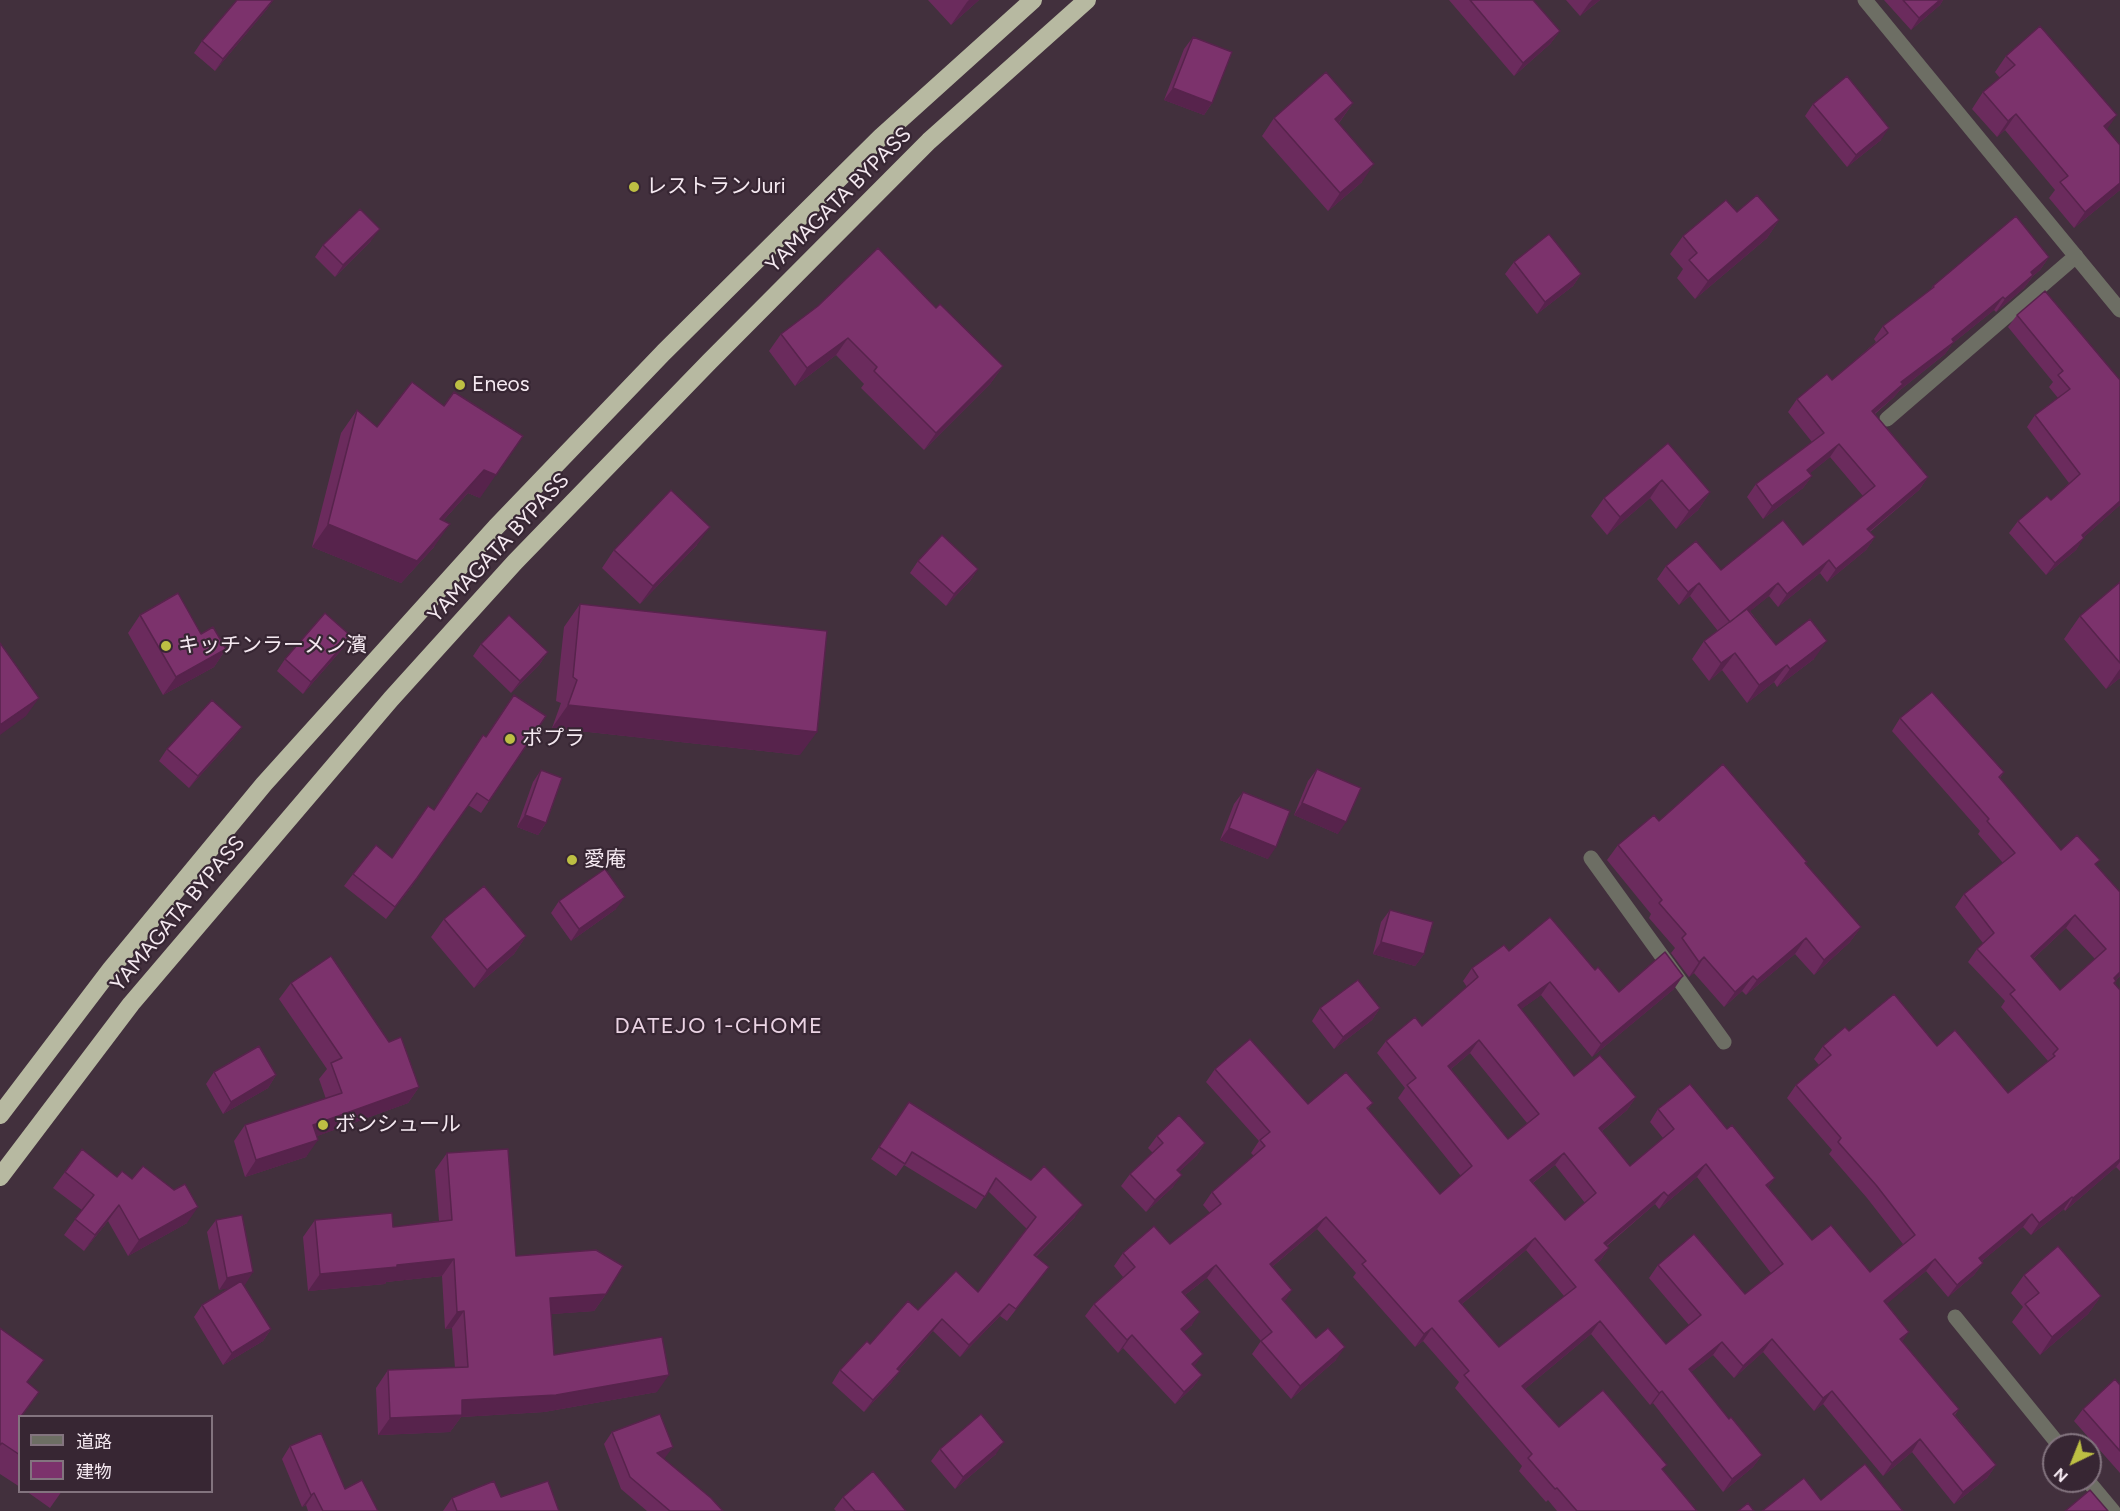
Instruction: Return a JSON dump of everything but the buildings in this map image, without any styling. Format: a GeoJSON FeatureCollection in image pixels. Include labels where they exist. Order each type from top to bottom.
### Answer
{"type":"FeatureCollection","features":[{"type":"Feature","properties":{"kind":"highway","name":"YAMAGATA BYPASS"},"geometry":{"type":"LineString","coordinates":[[0,1115],[111,969],[264,784],[496,527],[664,352],[881,137],[1033,0]]}},
{"type":"Feature","properties":{"kind":"highway","name":"YAMAGATA BYPASS"},"geometry":{"type":"LineString","coordinates":[[0,1178],[131,1004],[391,699],[507,571],[717,354],[929,141],[1086,0]]}},
{"type":"Feature","properties":{"kind":"street"},"geometry":{"type":"LineString","coordinates":[[1865,0],[2120,310]]}},
{"type":"Feature","properties":{"kind":"street"},"geometry":{"type":"LineString","coordinates":[[1887,419],[2076,256]]}},
{"type":"Feature","properties":{"kind":"street"},"geometry":{"type":"LineString","coordinates":[[1591,858],[1724,1042]]}},
{"type":"Feature","properties":{"kind":"street"},"geometry":{"type":"LineString","coordinates":[[1955,1317],[2049,1433]]}},
{"type":"Feature","properties":{"kind":"street"},"geometry":{"type":"LineString","coordinates":[[2098,1493],[2113,1511]]}},
{"type":"Feature","properties":{"kind":"place","name":"レストランJuri"},"geometry":{"type":"Point","coordinates":[634,187]}},
{"type":"Feature","properties":{"kind":"place","name":"Eneos"},"geometry":{"type":"Point","coordinates":[460,385]}},
{"type":"Feature","properties":{"kind":"place","name":"キッチンラーメン濱"},"geometry":{"type":"Point","coordinates":[166,646]}},
{"type":"Feature","properties":{"kind":"place","name":"ポプラ"},"geometry":{"type":"Point","coordinates":[510,739]}},
{"type":"Feature","properties":{"kind":"place","name":"愛庵"},"geometry":{"type":"Point","coordinates":[572,860]}},
{"type":"Feature","properties":{"kind":"place","name":"ボンシュール"},"geometry":{"type":"Point","coordinates":[323,1125]}},
{"type":"Feature","properties":{"kind":"district","name":"DATEJO 1-CHOME"},"geometry":{"type":"Point","coordinates":[719,1027]}}]}
